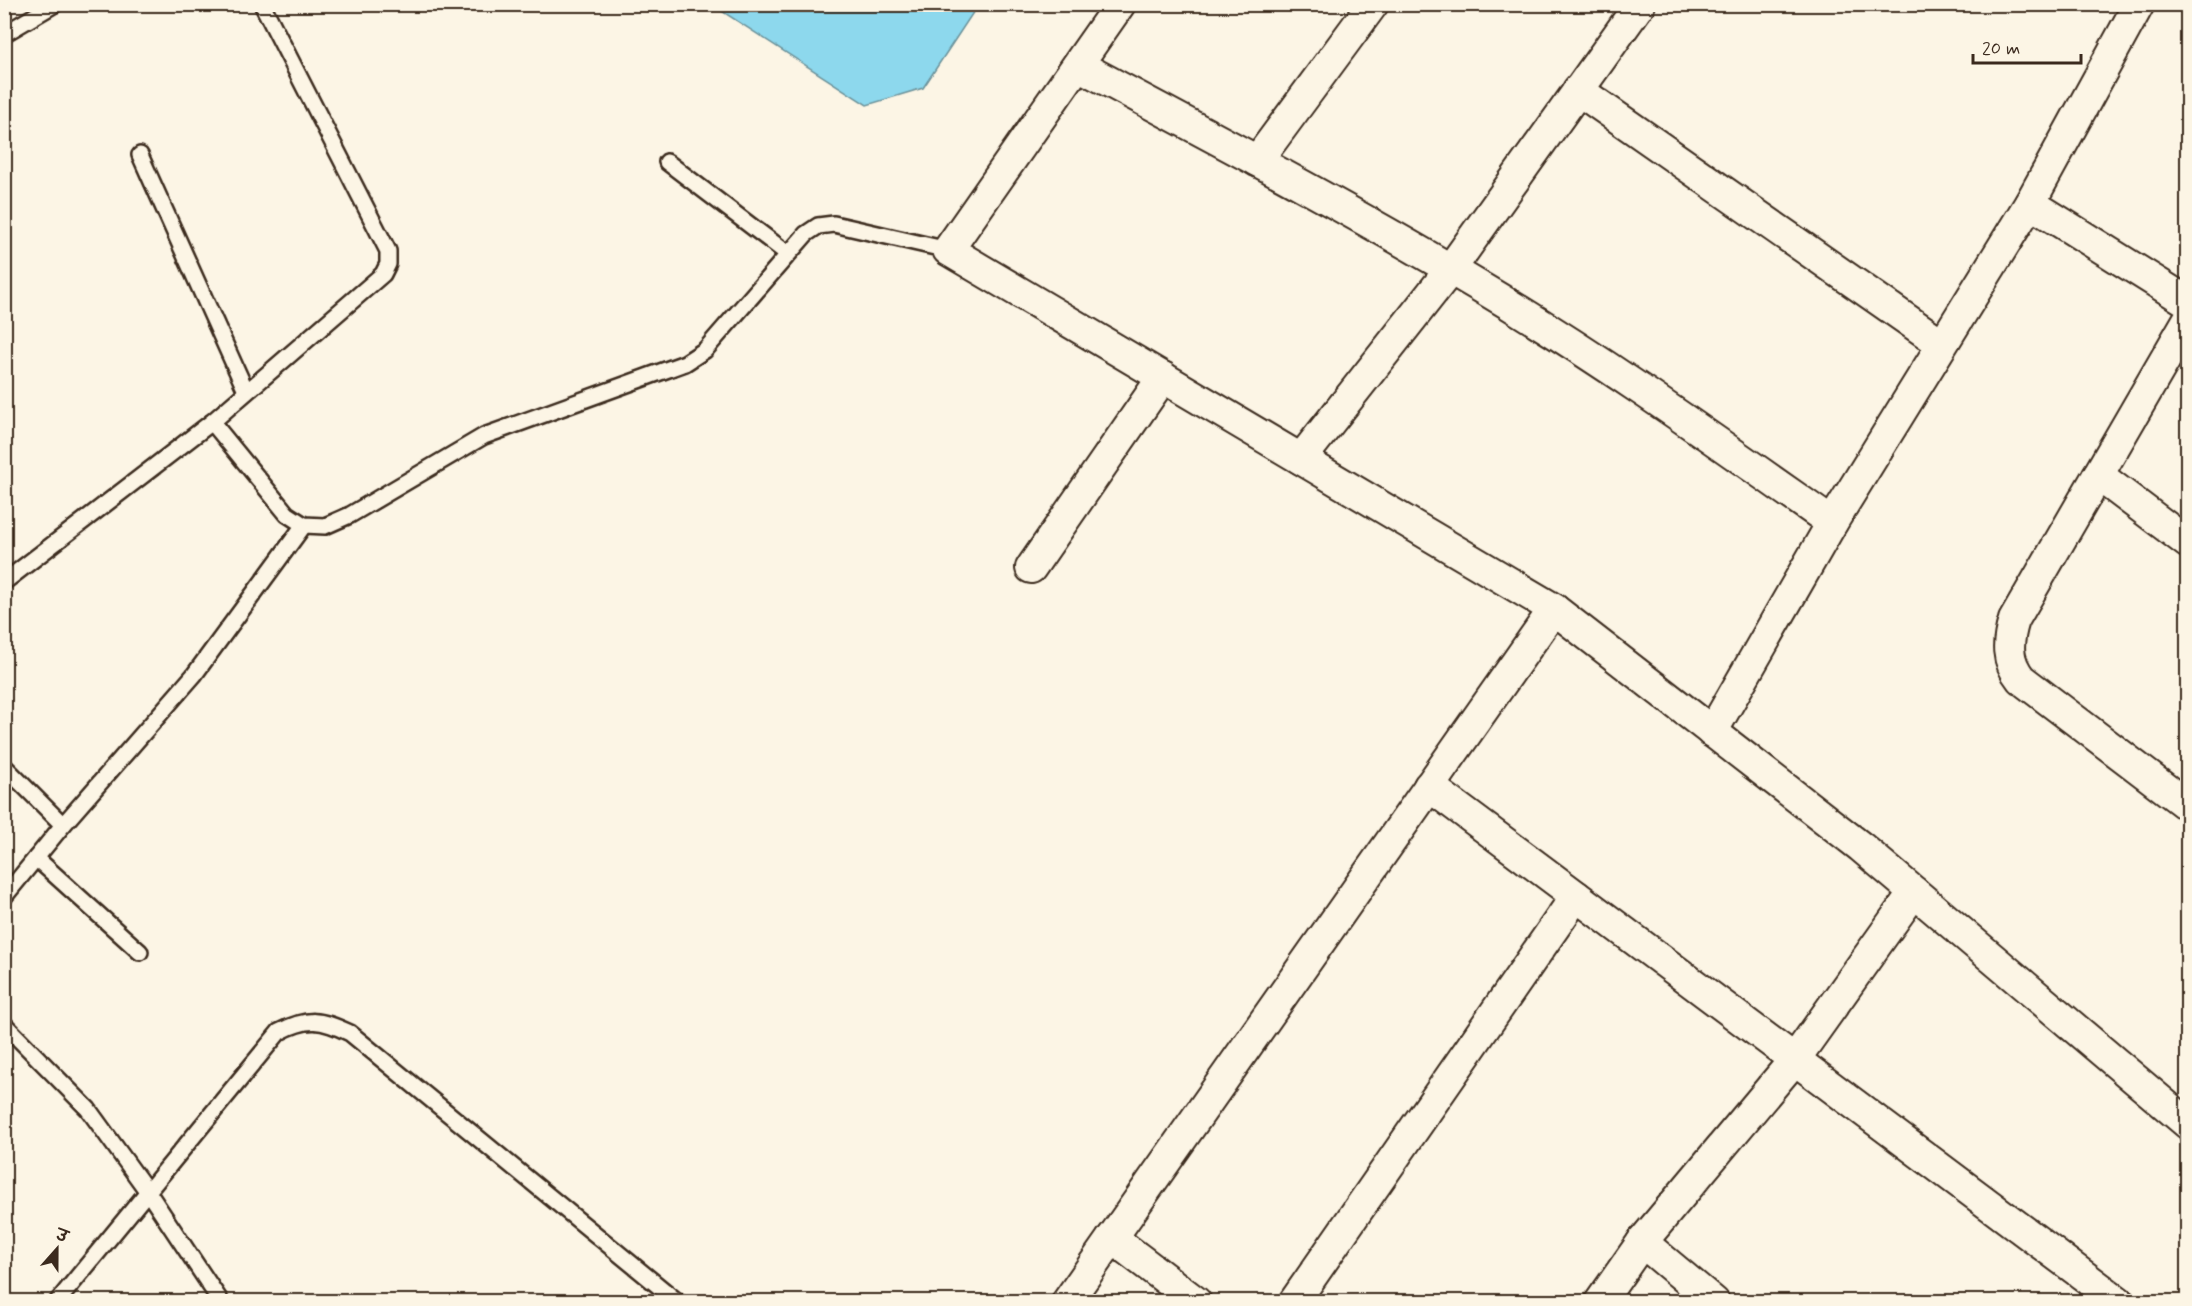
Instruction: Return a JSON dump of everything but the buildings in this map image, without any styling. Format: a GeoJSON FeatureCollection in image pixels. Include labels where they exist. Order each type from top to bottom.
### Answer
{"type":"FeatureCollection","features":[{"type":"Feature","properties":{"kind":"street"},"geometry":{"type":"LineString","coordinates":[[1120,4],[948,250],[1554,609],[1861,847],[2187,1124]]}},
{"type":"Feature","properties":{"kind":"street"},"geometry":{"type":"LineString","coordinates":[[1257,161],[1373,4]]}},
{"type":"Feature","properties":{"kind":"street"},"geometry":{"type":"LineString","coordinates":[[1300,459],[1450,270],[1640,4]]}},
{"type":"Feature","properties":{"kind":"street"},"geometry":{"type":"LineString","coordinates":[[1712,732],[1832,523],[2030,203],[2139,4]]}},
{"type":"Feature","properties":{"kind":"street"},"geometry":{"type":"LineString","coordinates":[[1078,64],[1257,161],[1450,270],[1651,395],[1832,523]]}},
{"type":"Feature","properties":{"kind":"street"},"geometry":{"type":"LineString","coordinates":[[1578,90],[1942,344]]}},
{"type":"Feature","properties":{"kind":"street"},"geometry":{"type":"LineString","coordinates":[[2030,203],[2187,302]]}},
{"type":"Feature","properties":{"kind":"street"},"geometry":{"type":"LineString","coordinates":[[2187,320],[2014,620],[2009,636],[2011,666],[2021,679],[2187,806]]}},
{"type":"Feature","properties":{"kind":"street"},"geometry":{"type":"LineString","coordinates":[[1031,568],[1163,377]]}},
{"type":"Feature","properties":{"kind":"street"},"geometry":{"type":"LineString","coordinates":[[2098,475],[2187,543]]}},
{"type":"Feature","properties":{"kind":"street"},"geometry":{"type":"LineString","coordinates":[[1067,1302],[1554,609]]}},
{"type":"Feature","properties":{"kind":"street"},"geometry":{"type":"LineString","coordinates":[[1429,786],[2119,1302]]}},
{"type":"Feature","properties":{"kind":"street"},"geometry":{"type":"LineString","coordinates":[[1600,1302],[1642,1242],[1795,1059],[1914,892]]}},
{"type":"Feature","properties":{"kind":"street"},"geometry":{"type":"LineString","coordinates":[[1294,1302],[1576,896]]}},
{"type":"Feature","properties":{"kind":"street"},"geometry":{"type":"LineString","coordinates":[[1112,1238],[1196,1302]]}},
{"type":"Feature","properties":{"kind":"street"},"geometry":{"type":"LineString","coordinates":[[1642,1242],[1714,1302]]}},
{"type":"Feature","properties":{"kind":"lane"},"geometry":{"type":"LineString","coordinates":[[4,34],[54,4]]}},
{"type":"Feature","properties":{"kind":"lane"},"geometry":{"type":"LineString","coordinates":[[4,582],[212,422],[383,274],[388,264],[388,250],[262,4]]}},
{"type":"Feature","properties":{"kind":"lane"},"geometry":{"type":"LineString","coordinates":[[140,155],[246,391]]}},
{"type":"Feature","properties":{"kind":"lane"},"geometry":{"type":"LineString","coordinates":[[667,162],[788,254]]}},
{"type":"Feature","properties":{"kind":"lane"},"geometry":{"type":"LineString","coordinates":[[212,422],[287,514],[304,525],[325,525],[350,515],[484,436],[686,363],[705,350],[806,234],[818,226],[834,224],[948,250]]}},
{"type":"Feature","properties":{"kind":"lane"},"geometry":{"type":"LineString","coordinates":[[4,897],[63,825],[194,675],[304,525]]}},
{"type":"Feature","properties":{"kind":"lane"},"geometry":{"type":"LineString","coordinates":[[4,766],[63,825]]}},
{"type":"Feature","properties":{"kind":"lane"},"geometry":{"type":"LineString","coordinates":[[36,858],[140,952]]}},
{"type":"Feature","properties":{"kind":"lane"},"geometry":{"type":"LineString","coordinates":[[57,1302],[279,1032],[299,1021],[325,1021],[350,1033],[678,1302]]}},
{"type":"Feature","properties":{"kind":"lane"},"geometry":{"type":"LineString","coordinates":[[4,1024],[88,1109],[148,1192],[221,1302]]}},
{"type":"Feature","properties":{"kind":"water"},"geometry":{"type":"Polygon","coordinates":[[[719,4],[978,5],[923,88],[867,105],[717,8],[719,4]]]}}]}
